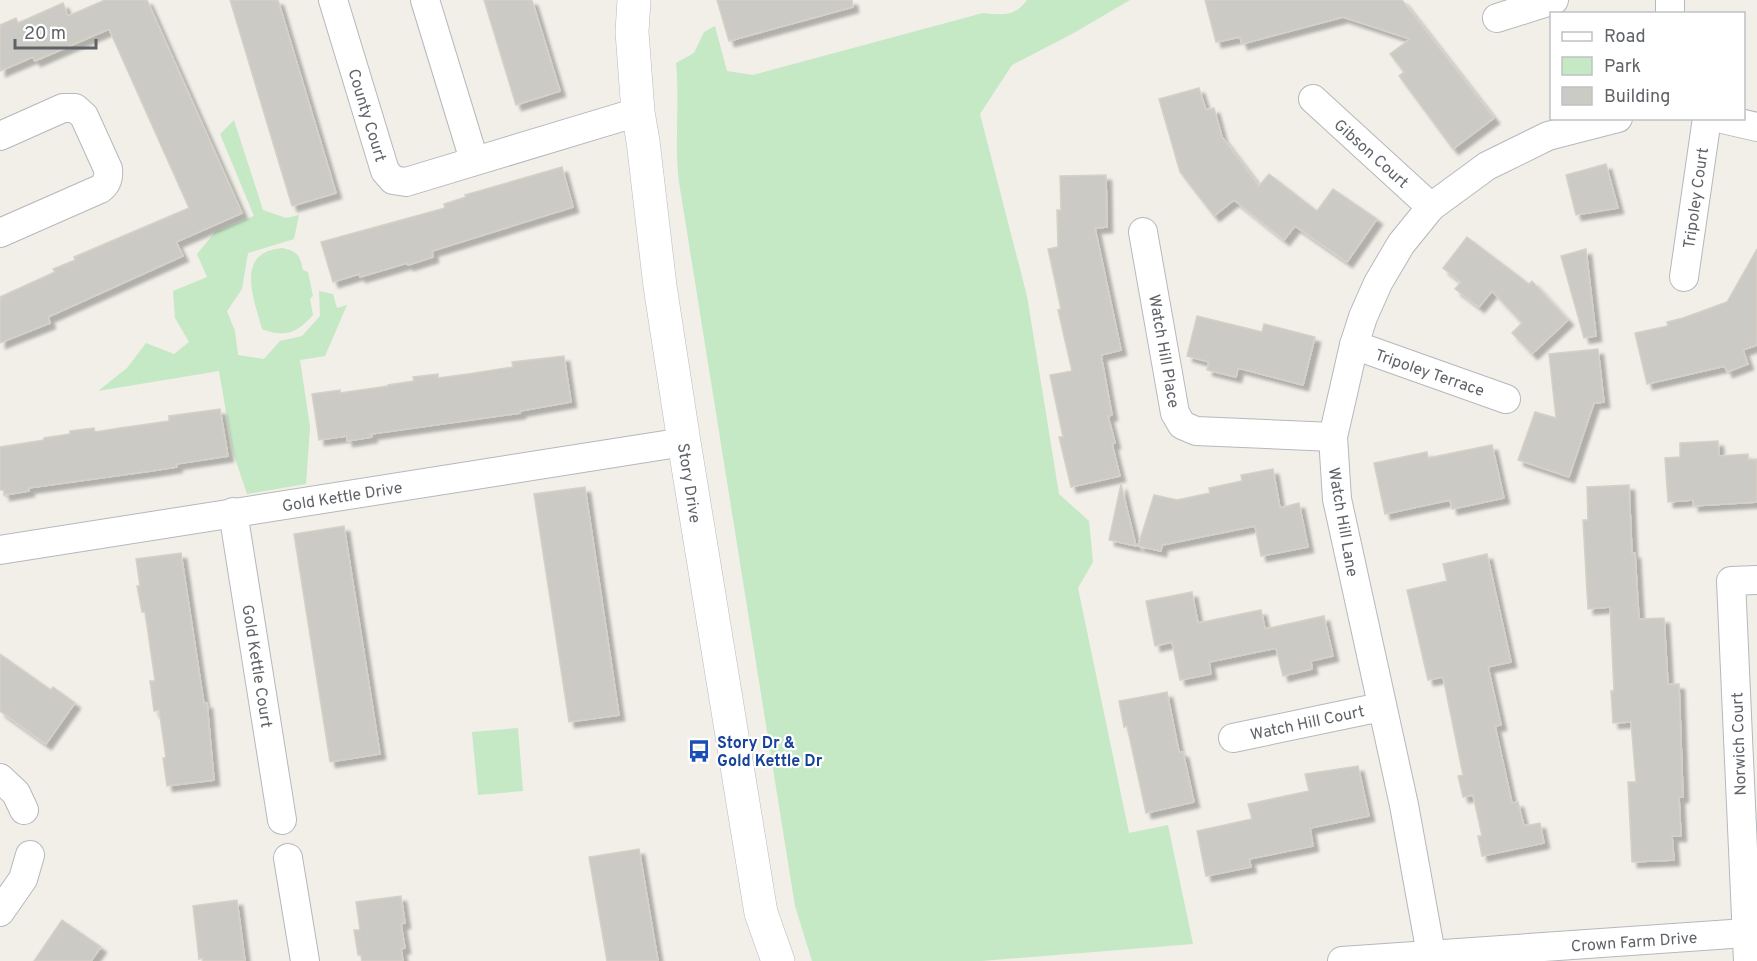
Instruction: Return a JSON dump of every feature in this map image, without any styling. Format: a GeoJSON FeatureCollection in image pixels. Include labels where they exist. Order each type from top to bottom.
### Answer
{"type":"FeatureCollection","features":[{"type":"Feature","properties":{"kind":"street","name":"County Court"},"geometry":{"type":"LineString","coordinates":[[333,0],[385,171],[393,180],[406,182],[638,112]]}},
{"type":"Feature","properties":{"kind":"street"},"geometry":{"type":"LineString","coordinates":[[425,0],[474,160]]}},
{"type":"Feature","properties":{"kind":"street","name":"Story Drive"},"geometry":{"type":"LineString","coordinates":[[634,0],[632,32],[638,112],[660,286],[761,913],[778,961]]}},
{"type":"Feature","properties":{"kind":"street"},"geometry":{"type":"LineString","coordinates":[[1497,18],[1554,0]]}},
{"type":"Feature","properties":{"kind":"street","name":"Gibson Court"},"geometry":{"type":"LineString","coordinates":[[1313,99],[1431,207]]}},
{"type":"Feature","properties":{"kind":"street"},"geometry":{"type":"LineString","coordinates":[[0,136],[63,108],[75,108],[84,116],[108,170],[108,176],[107,182],[100,189],[0,233]]}},
{"type":"Feature","properties":{"kind":"street","name":"Watch Hill Lane"},"geometry":{"type":"LineString","coordinates":[[1431,954],[1404,805],[1337,499],[1333,436],[1354,345],[1363,317],[1378,283],[1401,244],[1431,207],[1487,166],[1548,136],[1610,120]]}},
{"type":"Feature","properties":{"kind":"street","name":"Tripoley Court"},"geometry":{"type":"LineString","coordinates":[[1684,277],[1707,120]]}},
{"type":"Feature","properties":{"kind":"street"},"geometry":{"type":"LineString","coordinates":[[1727,120],[1757,127]]}},
{"type":"Feature","properties":{"kind":"street","name":"Watch Hill Place"},"geometry":{"type":"LineString","coordinates":[[1143,232],[1176,413],[1182,425],[1196,431],[1333,436]]}},
{"type":"Feature","properties":{"kind":"street","name":"Tripoley Terrace"},"geometry":{"type":"LineString","coordinates":[[1354,345],[1506,399]]}},
{"type":"Feature","properties":{"kind":"street","name":"Gold Kettle Drive"},"geometry":{"type":"LineString","coordinates":[[0,549],[684,442]]}},
{"type":"Feature","properties":{"kind":"street","name":"Gold Kettle Court"},"geometry":{"type":"LineString","coordinates":[[233,512],[282,820]]}},
{"type":"Feature","properties":{"kind":"street","name":"Norwich Court"},"geometry":{"type":"LineString","coordinates":[[1746,933],[1731,581],[1757,580]]}},
{"type":"Feature","properties":{"kind":"street","name":"Watch Hill Court"},"geometry":{"type":"LineString","coordinates":[[1233,738],[1382,707]]}},
{"type":"Feature","properties":{"kind":"street"},"geometry":{"type":"LineString","coordinates":[[0,778],[16,793],[24,810]]}},
{"type":"Feature","properties":{"kind":"street"},"geometry":{"type":"LineString","coordinates":[[0,912],[23,879],[30,855]]}},
{"type":"Feature","properties":{"kind":"street"},"geometry":{"type":"LineString","coordinates":[[288,858],[305,961]]}},
{"type":"Feature","properties":{"kind":"street"},"geometry":{"type":"LineString","coordinates":[[1746,933],[1748,961]]}},
{"type":"Feature","properties":{"kind":"street","name":"Crown Farm Drive"},"geometry":{"type":"LineString","coordinates":[[1341,961],[1746,933]]}},
{"type":"Feature","properties":{"kind":"green space"},"geometry":{"type":"Polygon","coordinates":[[[1027,0],[1130,0],[1012,65],[980,114],[1027,296],[1059,494],[1089,521],[1093,562],[1078,588],[1129,833],[1168,825],[1193,944],[981,961],[812,961],[795,906],[679,182],[676,63],[694,53],[704,32],[715,26],[727,71],[753,75],[983,13],[1008,14],[1018,9],[1027,0]]]}},
{"type":"Feature","properties":{"kind":"green space"},"geometry":{"type":"Polygon","coordinates":[[[234,120],[263,210],[286,218],[299,215],[294,239],[248,253],[242,289],[227,311],[235,331],[238,355],[264,359],[280,341],[302,336],[320,316],[319,291],[333,294],[337,308],[347,305],[325,356],[300,360],[310,427],[306,484],[247,494],[233,452],[219,371],[98,391],[127,368],[146,343],[174,354],[189,342],[175,318],[173,291],[207,277],[197,254],[215,232],[254,216],[220,134],[234,120]]]}},
{"type":"Feature","properties":{"kind":"green space"},"geometry":{"type":"Polygon","coordinates":[[[282,248],[294,252],[301,261],[303,270],[308,272],[313,296],[310,299],[313,315],[296,330],[277,333],[262,329],[254,300],[251,277],[252,268],[257,259],[266,252],[282,248]]]}},
{"type":"Feature","properties":{"kind":"green space"},"geometry":{"type":"Polygon","coordinates":[[[518,728],[523,791],[478,795],[472,732],[518,728]]]}},
{"type":"Feature","properties":{"kind":"building"},"geometry":{"type":"Polygon","coordinates":[[[105,0],[147,0],[242,213],[176,242],[183,256],[48,317],[50,323],[0,343],[0,297],[55,272],[53,269],[75,260],[74,257],[189,208],[109,29],[35,61],[33,57],[0,71],[0,25],[16,18],[18,23],[63,3],[68,16],[105,0]]]}},
{"type":"Feature","properties":{"kind":"building"},"geometry":{"type":"Polygon","coordinates":[[[230,0],[278,0],[336,193],[292,206],[230,0]]]}},
{"type":"Feature","properties":{"kind":"building"},"geometry":{"type":"Polygon","coordinates":[[[484,0],[532,0],[560,91],[516,105],[484,0]]]}},
{"type":"Feature","properties":{"kind":"building"},"geometry":{"type":"Polygon","coordinates":[[[717,0],[852,0],[853,7],[729,41],[717,0]]]}},
{"type":"Feature","properties":{"kind":"building"},"geometry":{"type":"Polygon","coordinates":[[[1205,0],[1402,0],[1494,118],[1453,149],[1399,76],[1404,72],[1390,54],[1410,39],[1343,17],[1242,44],[1240,37],[1216,42],[1205,0]]]}},
{"type":"Feature","properties":{"kind":"building"},"geometry":{"type":"Polygon","coordinates":[[[1199,88],[1206,110],[1214,108],[1222,137],[1259,186],[1269,174],[1317,211],[1333,189],[1377,219],[1347,262],[1295,226],[1284,240],[1234,200],[1214,216],[1180,172],[1159,99],[1199,88]]]}},
{"type":"Feature","properties":{"kind":"building"},"geometry":{"type":"Polygon","coordinates":[[[1606,164],[1618,208],[1576,215],[1566,175],[1606,164]]]}},
{"type":"Feature","properties":{"kind":"building"},"geometry":{"type":"Polygon","coordinates":[[[562,167],[573,207],[432,251],[433,257],[408,265],[407,263],[360,277],[359,274],[333,282],[321,242],[445,208],[444,204],[466,197],[465,195],[562,167]]]}},
{"type":"Feature","properties":{"kind":"building"},"geometry":{"type":"Polygon","coordinates":[[[1106,175],[1107,227],[1095,228],[1121,350],[1101,355],[1112,415],[1108,416],[1115,443],[1112,444],[1120,476],[1071,487],[1059,437],[1063,437],[1050,375],[1072,371],[1058,310],[1061,309],[1048,249],[1058,247],[1057,210],[1061,210],[1060,176],[1106,175]]]}},
{"type":"Feature","properties":{"kind":"building"},"geometry":{"type":"Polygon","coordinates":[[[1467,237],[1529,284],[1532,281],[1568,320],[1532,354],[1512,333],[1522,323],[1492,291],[1479,307],[1455,289],[1461,282],[1443,268],[1467,237]]]}},
{"type":"Feature","properties":{"kind":"building"},"geometry":{"type":"Polygon","coordinates":[[[1586,249],[1596,336],[1584,338],[1561,256],[1586,249]]]}},
{"type":"Feature","properties":{"kind":"building"},"geometry":{"type":"Polygon","coordinates":[[[1757,249],[1757,345],[1743,350],[1748,364],[1727,372],[1725,366],[1647,384],[1635,333],[1668,326],[1667,322],[1727,302],[1757,249]]]}},
{"type":"Feature","properties":{"kind":"building"},"geometry":{"type":"Polygon","coordinates":[[[1197,316],[1262,332],[1264,324],[1315,337],[1303,385],[1238,368],[1236,377],[1207,370],[1209,362],[1187,356],[1197,316]]]}},
{"type":"Feature","properties":{"kind":"building"},"geometry":{"type":"Polygon","coordinates":[[[1598,349],[1604,402],[1594,403],[1569,477],[1518,460],[1535,412],[1556,418],[1549,354],[1598,349]]]}},
{"type":"Feature","properties":{"kind":"building"},"geometry":{"type":"Polygon","coordinates":[[[564,356],[571,402],[520,411],[520,413],[371,434],[372,437],[347,441],[347,436],[319,440],[312,394],[340,390],[340,393],[388,386],[414,381],[413,377],[438,374],[438,378],[468,374],[513,367],[512,362],[564,356]]]}},
{"type":"Feature","properties":{"kind":"building"},"geometry":{"type":"Polygon","coordinates":[[[220,409],[228,456],[176,464],[177,467],[28,488],[29,491],[4,495],[4,490],[0,490],[0,447],[44,440],[44,438],[70,434],[70,431],[94,428],[95,432],[169,421],[169,416],[220,409]]]}},
{"type":"Feature","properties":{"kind":"building"},"geometry":{"type":"Polygon","coordinates":[[[1718,441],[1719,456],[1748,454],[1748,460],[1757,459],[1757,502],[1693,506],[1693,500],[1668,502],[1665,458],[1680,457],[1680,443],[1718,441]]]}},
{"type":"Feature","properties":{"kind":"building"},"geometry":{"type":"Polygon","coordinates":[[[1492,445],[1504,498],[1452,509],[1450,500],[1385,514],[1374,463],[1427,452],[1428,458],[1492,445]]]}},
{"type":"Feature","properties":{"kind":"building"},"geometry":{"type":"Polygon","coordinates":[[[1273,469],[1280,508],[1299,503],[1308,547],[1261,556],[1255,526],[1162,545],[1161,551],[1138,546],[1154,495],[1177,500],[1210,493],[1209,488],[1242,481],[1241,475],[1273,469]]]}},
{"type":"Feature","properties":{"kind":"building"},"geometry":{"type":"Polygon","coordinates":[[[1121,484],[1136,546],[1109,540],[1121,484]]]}},
{"type":"Feature","properties":{"kind":"building"},"geometry":{"type":"Polygon","coordinates":[[[1629,485],[1632,554],[1635,553],[1639,619],[1664,618],[1668,684],[1679,684],[1683,797],[1679,797],[1681,836],[1672,836],[1674,860],[1632,862],[1628,782],[1636,782],[1631,722],[1613,723],[1611,691],[1614,691],[1610,607],[1588,609],[1583,520],[1588,520],[1587,487],[1629,485]]]}},
{"type":"Feature","properties":{"kind":"building"},"geometry":{"type":"Polygon","coordinates":[[[585,487],[619,715],[569,722],[534,494],[585,487]]]}},
{"type":"Feature","properties":{"kind":"building"},"geometry":{"type":"Polygon","coordinates":[[[344,526],[380,754],[330,762],[294,534],[344,526]]]}},
{"type":"Feature","properties":{"kind":"building"},"geometry":{"type":"Polygon","coordinates":[[[181,553],[204,704],[207,703],[214,780],[167,786],[163,758],[166,758],[159,710],[154,711],[150,681],[155,681],[145,612],[142,612],[137,586],[140,586],[136,559],[181,553]]]}},
{"type":"Feature","properties":{"kind":"building"},"geometry":{"type":"Polygon","coordinates":[[[1487,554],[1511,662],[1488,667],[1501,725],[1495,726],[1512,803],[1518,802],[1524,826],[1540,823],[1544,843],[1482,856],[1478,836],[1482,836],[1473,795],[1463,797],[1458,776],[1463,775],[1443,677],[1428,680],[1407,590],[1447,581],[1443,564],[1487,554]]]}},
{"type":"Feature","properties":{"kind":"building"},"geometry":{"type":"Polygon","coordinates":[[[1192,592],[1198,623],[1261,610],[1265,629],[1324,616],[1333,656],[1311,661],[1312,669],[1283,676],[1276,648],[1209,662],[1211,674],[1180,680],[1172,642],[1155,646],[1146,601],[1192,592]]]}},
{"type":"Feature","properties":{"kind":"building"},"geometry":{"type":"Polygon","coordinates":[[[0,654],[51,690],[53,687],[75,703],[46,744],[0,711],[0,654]]]}},
{"type":"Feature","properties":{"kind":"building"},"geometry":{"type":"Polygon","coordinates":[[[1167,692],[1179,752],[1183,752],[1194,802],[1146,813],[1127,726],[1124,727],[1119,701],[1167,692]]]}},
{"type":"Feature","properties":{"kind":"building"},"geometry":{"type":"Polygon","coordinates":[[[1358,766],[1369,816],[1310,828],[1313,846],[1249,859],[1251,867],[1206,876],[1197,831],[1252,819],[1248,804],[1309,791],[1305,774],[1358,766]]]}},
{"type":"Feature","properties":{"kind":"building"},"geometry":{"type":"Polygon","coordinates":[[[639,849],[658,961],[607,961],[589,857],[639,849]]]}},
{"type":"Feature","properties":{"kind":"building"},"geometry":{"type":"Polygon","coordinates":[[[401,896],[405,923],[401,924],[405,948],[401,949],[403,961],[362,961],[361,955],[358,955],[354,930],[360,930],[356,902],[401,896]]]}},
{"type":"Feature","properties":{"kind":"building"},"geometry":{"type":"Polygon","coordinates":[[[237,900],[245,961],[203,961],[203,958],[199,959],[193,906],[237,900]]]}},
{"type":"Feature","properties":{"kind":"building"},"geometry":{"type":"Polygon","coordinates":[[[62,920],[101,947],[91,961],[34,961],[62,920]]]}},
{"type":"Feature","properties":{"kind":"place","name":"Story Dr & Gold Kettle Dr"},"geometry":{"type":"Point","coordinates":[699,751]}}]}
